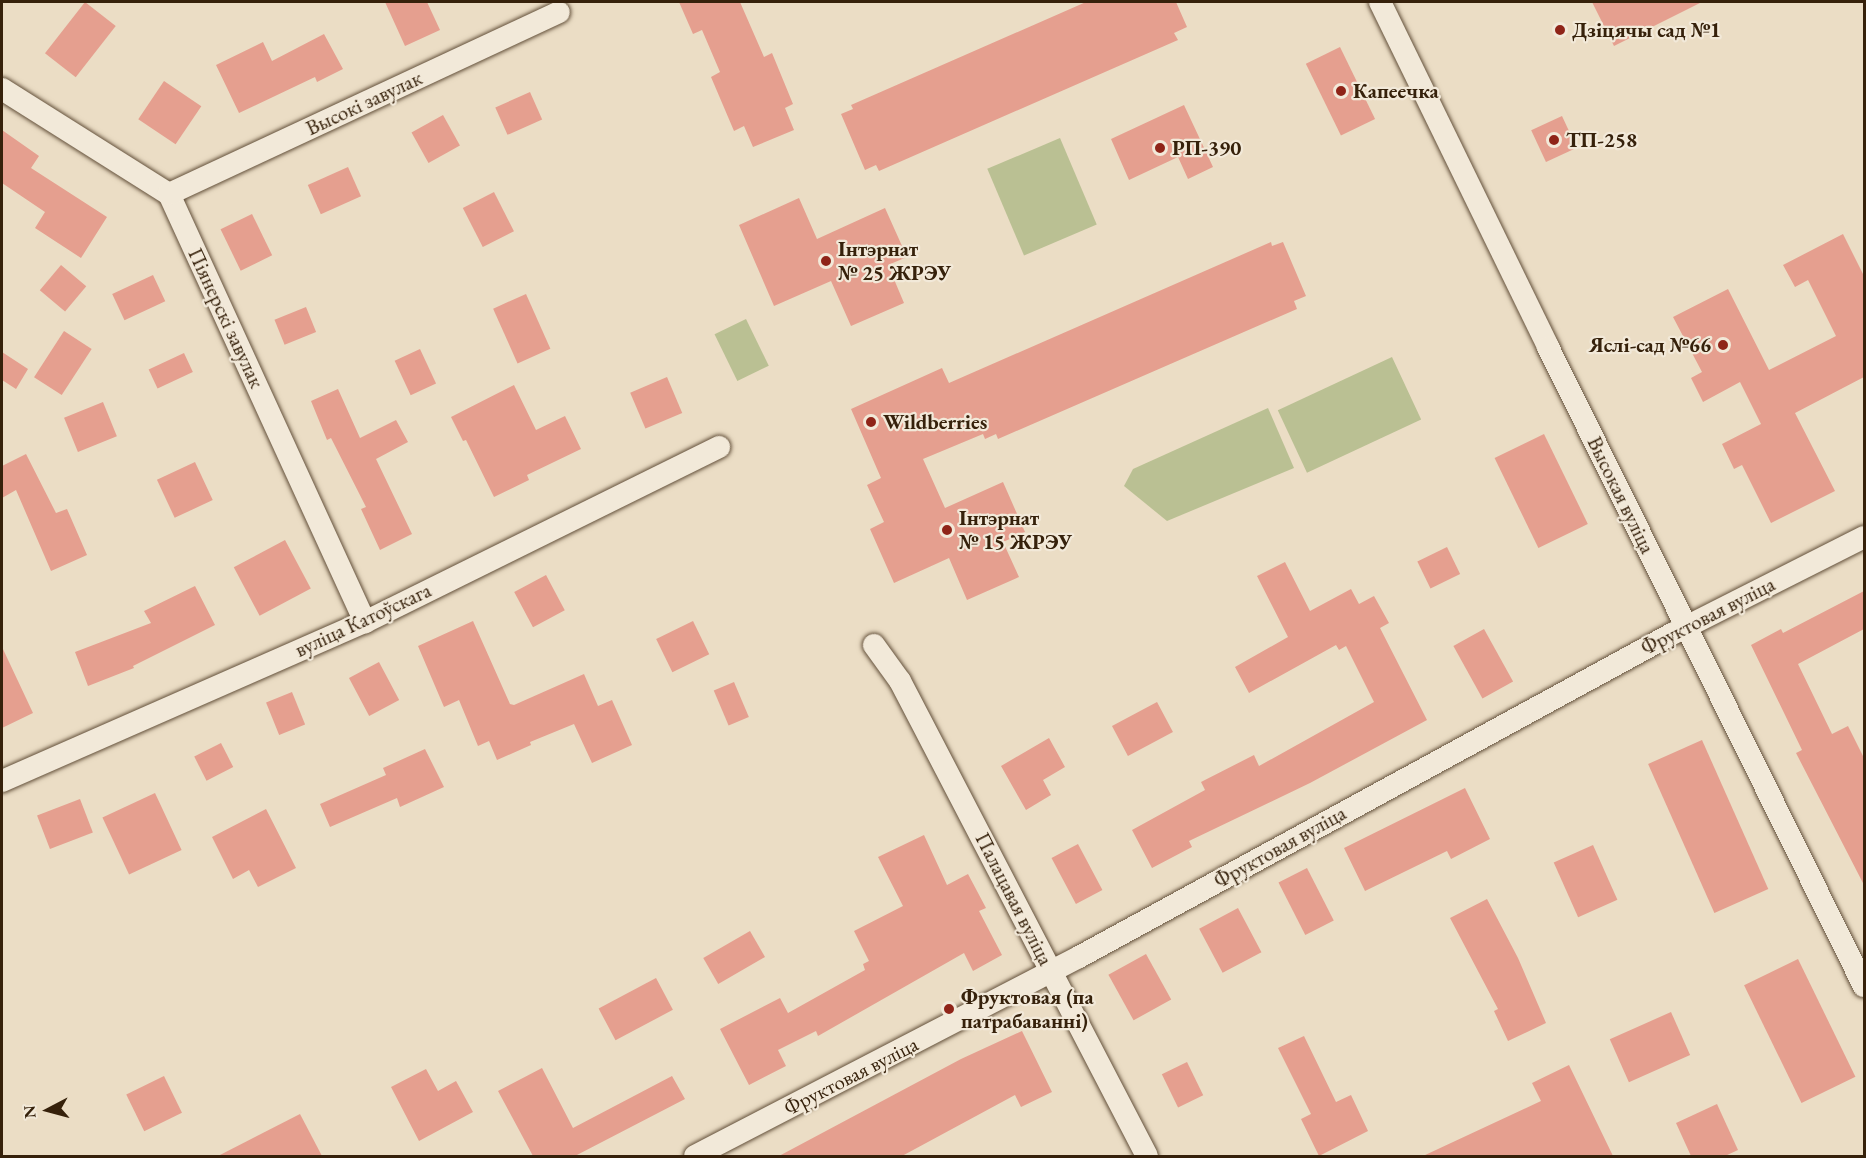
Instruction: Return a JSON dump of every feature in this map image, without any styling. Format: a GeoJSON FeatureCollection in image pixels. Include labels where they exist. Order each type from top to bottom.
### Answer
{"type":"FeatureCollection","features":[{"type":"Feature","properties":{"kind":"street","name":"Высокая вуліца"},"geometry":{"type":"LineString","coordinates":[[1380,2],[1864,986]]}},
{"type":"Feature","properties":{"kind":"street","name":"Высокі завулак"},"geometry":{"type":"LineString","coordinates":[[169,194],[559,12]]}},
{"type":"Feature","properties":{"kind":"street"},"geometry":{"type":"LineString","coordinates":[[2,89],[169,194]]}},
{"type":"Feature","properties":{"kind":"street","name":"Піянерскі завулак"},"geometry":{"type":"LineString","coordinates":[[169,194],[365,622]]}},
{"type":"Feature","properties":{"kind":"street","name":"вуліца Катоўскага"},"geometry":{"type":"LineString","coordinates":[[2,781],[365,622],[719,447]]}},
{"type":"Feature","properties":{"kind":"street","name":"Фруктовая вуліца"},"geometry":{"type":"LineString","coordinates":[[695,1156],[1051,972],[1686,627],[1864,537]]}},
{"type":"Feature","properties":{"kind":"street","name":"Палацавая вуліца"},"geometry":{"type":"LineString","coordinates":[[874,645],[900,681],[1147,1156]]}},
{"type":"Feature","properties":{"kind":"green space"},"geometry":{"type":"Polygon","coordinates":[[[1060,138],[1097,225],[1024,255],[987,169],[1060,138]]]}},
{"type":"Feature","properties":{"kind":"green space"},"geometry":{"type":"Polygon","coordinates":[[[746,319],[769,366],[737,381],[715,334],[746,319]]]}},
{"type":"Feature","properties":{"kind":"green space"},"geometry":{"type":"Polygon","coordinates":[[[1392,357],[1421,420],[1307,473],[1278,410],[1392,357]]]}},
{"type":"Feature","properties":{"kind":"green space"},"geometry":{"type":"Polygon","coordinates":[[[1268,408],[1294,468],[1167,521],[1124,486],[1133,469],[1268,408]]]}},
{"type":"Feature","properties":{"kind":"building"},"geometry":{"type":"Polygon","coordinates":[[[85,2],[116,26],[76,77],[45,53],[85,2]]]}},
{"type":"Feature","properties":{"kind":"building"},"geometry":{"type":"Polygon","coordinates":[[[385,2],[427,2],[440,30],[405,46],[385,2]]]}},
{"type":"Feature","properties":{"kind":"building"},"geometry":{"type":"Polygon","coordinates":[[[679,2],[740,2],[764,57],[772,53],[793,104],[785,108],[794,130],[753,147],[744,126],[734,131],[711,77],[720,72],[702,30],[693,34],[679,2]]]}},
{"type":"Feature","properties":{"kind":"building"},"geometry":{"type":"Polygon","coordinates":[[[1086,2],[1176,2],[1187,27],[1174,33],[1178,40],[879,171],[876,165],[865,170],[841,114],[853,109],[851,105],[1086,2]]]}},
{"type":"Feature","properties":{"kind":"building"},"geometry":{"type":"Polygon","coordinates":[[[1592,2],[1702,2],[1614,46],[1592,2]]]}},
{"type":"Feature","properties":{"kind":"building"},"geometry":{"type":"Polygon","coordinates":[[[324,34],[343,69],[317,82],[315,77],[239,113],[216,65],[263,42],[272,61],[324,34]]]}},
{"type":"Feature","properties":{"kind":"building","name":"Капеечка"},"geometry":{"type":"Polygon","coordinates":[[[1340,47],[1375,119],[1341,136],[1306,64],[1340,47]]]}},
{"type":"Feature","properties":{"kind":"building"},"geometry":{"type":"Polygon","coordinates":[[[164,81],[201,106],[176,144],[138,119],[164,81]]]}},
{"type":"Feature","properties":{"kind":"building"},"geometry":{"type":"Polygon","coordinates":[[[530,92],[542,119],[507,135],[495,107],[530,92]]]}},
{"type":"Feature","properties":{"kind":"building","name":"РП-390"},"geometry":{"type":"Polygon","coordinates":[[[1184,105],[1213,167],[1188,179],[1178,157],[1129,180],[1111,139],[1184,105]]]}},
{"type":"Feature","properties":{"kind":"building"},"geometry":{"type":"Polygon","coordinates":[[[443,115],[460,146],[428,163],[412,132],[443,115]]]}},
{"type":"Feature","properties":{"kind":"building","name":"ТП-258"},"geometry":{"type":"Polygon","coordinates":[[[1562,116],[1577,148],[1546,162],[1531,130],[1562,116]]]}},
{"type":"Feature","properties":{"kind":"building"},"geometry":{"type":"Polygon","coordinates":[[[2,130],[39,156],[31,168],[107,217],[81,258],[35,228],[45,212],[2,183],[2,130]]]}},
{"type":"Feature","properties":{"kind":"building"},"geometry":{"type":"Polygon","coordinates":[[[348,167],[361,196],[321,214],[308,185],[348,167]]]}},
{"type":"Feature","properties":{"kind":"building"},"geometry":{"type":"Polygon","coordinates":[[[494,192],[514,231],[483,247],[463,208],[494,192]]]}},
{"type":"Feature","properties":{"kind":"building","name":"Інтэрнат № 25 ЖРЭУ"},"geometry":{"type":"Polygon","coordinates":[[[799,198],[817,239],[885,208],[907,257],[888,265],[904,303],[851,326],[831,281],[774,306],[739,225],[799,198]]]}},
{"type":"Feature","properties":{"kind":"building"},"geometry":{"type":"Polygon","coordinates":[[[252,214],[272,255],[241,271],[221,229],[252,214]]]}},
{"type":"Feature","properties":{"kind":"building"},"geometry":{"type":"Polygon","coordinates":[[[1843,234],[1864,276],[1864,377],[1795,413],[1835,491],[1771,523],[1742,465],[1734,469],[1722,444],[1761,424],[1740,382],[1703,402],[1691,378],[1702,372],[1673,317],[1728,289],[1769,370],[1836,336],[1808,280],[1795,287],[1783,265],[1843,234]]]}},
{"type":"Feature","properties":{"kind":"building"},"geometry":{"type":"Polygon","coordinates":[[[1271,242],[1272,246],[1283,242],[1306,296],[1294,301],[1297,309],[998,439],[996,434],[985,439],[983,434],[923,459],[945,508],[1003,482],[1025,532],[1003,542],[1019,577],[967,600],[949,558],[894,583],[870,529],[884,522],[867,485],[881,478],[851,409],[942,368],[949,383],[1271,242]]]}},
{"type":"Feature","properties":{"kind":"building"},"geometry":{"type":"Polygon","coordinates":[[[61,265],[86,286],[65,311],[40,290],[61,265]]]}},
{"type":"Feature","properties":{"kind":"building"},"geometry":{"type":"Polygon","coordinates":[[[153,275],[165,301],[124,320],[112,294],[153,275]]]}},
{"type":"Feature","properties":{"kind":"building"},"geometry":{"type":"Polygon","coordinates":[[[526,294],[550,349],[518,363],[493,309],[526,294]]]}},
{"type":"Feature","properties":{"kind":"building"},"geometry":{"type":"Polygon","coordinates":[[[306,307],[316,332],[285,345],[274,320],[306,307]]]}},
{"type":"Feature","properties":{"kind":"building"},"geometry":{"type":"Polygon","coordinates":[[[64,331],[92,349],[62,395],[34,377],[64,331]]]}},
{"type":"Feature","properties":{"kind":"building"},"geometry":{"type":"Polygon","coordinates":[[[420,349],[436,383],[411,395],[395,361],[420,349]]]}},
{"type":"Feature","properties":{"kind":"building"},"geometry":{"type":"Polygon","coordinates":[[[2,352],[28,369],[16,389],[2,380],[2,352]]]}},
{"type":"Feature","properties":{"kind":"building"},"geometry":{"type":"Polygon","coordinates":[[[184,353],[193,372],[158,389],[149,369],[184,353]]]}},
{"type":"Feature","properties":{"kind":"building"},"geometry":{"type":"Polygon","coordinates":[[[667,377],[682,413],[645,429],[630,393],[667,377]]]}},
{"type":"Feature","properties":{"kind":"building"},"geometry":{"type":"Polygon","coordinates":[[[514,385],[536,430],[565,416],[581,449],[527,475],[529,480],[494,497],[466,440],[463,441],[451,417],[514,385]]]}},
{"type":"Feature","properties":{"kind":"building"},"geometry":{"type":"Polygon","coordinates":[[[338,389],[360,438],[396,420],[408,442],[376,459],[412,534],[380,550],[361,509],[366,507],[331,438],[327,440],[311,401],[338,389]]]}},
{"type":"Feature","properties":{"kind":"building"},"geometry":{"type":"Polygon","coordinates":[[[103,402],[117,436],[78,452],[64,418],[103,402]]]}},
{"type":"Feature","properties":{"kind":"building"},"geometry":{"type":"Polygon","coordinates":[[[1544,434],[1588,524],[1538,548],[1495,458],[1544,434]]]}},
{"type":"Feature","properties":{"kind":"building"},"geometry":{"type":"Polygon","coordinates":[[[26,454],[56,513],[67,509],[87,555],[51,571],[16,490],[2,498],[2,466],[26,454]]]}},
{"type":"Feature","properties":{"kind":"building"},"geometry":{"type":"Polygon","coordinates":[[[195,462],[213,500],[175,518],[157,480],[195,462]]]}},
{"type":"Feature","properties":{"kind":"building"},"geometry":{"type":"Polygon","coordinates":[[[285,540],[311,589],[260,616],[234,567],[285,540]]]}},
{"type":"Feature","properties":{"kind":"building"},"geometry":{"type":"Polygon","coordinates":[[[1447,547],[1460,574],[1430,588],[1417,561],[1447,547]]]}},
{"type":"Feature","properties":{"kind":"building"},"geometry":{"type":"Polygon","coordinates":[[[1285,562],[1310,611],[1351,589],[1359,604],[1374,596],[1389,623],[1380,628],[1427,720],[1310,783],[1189,841],[1192,847],[1152,868],[1132,830],[1205,790],[1201,782],[1254,755],[1259,766],[1374,702],[1346,646],[1339,650],[1336,645],[1249,693],[1235,667],[1288,637],[1257,576],[1285,562]]]}},
{"type":"Feature","properties":{"kind":"building"},"geometry":{"type":"Polygon","coordinates":[[[546,575],[565,610],[533,627],[514,592],[546,575]]]}},
{"type":"Feature","properties":{"kind":"building"},"geometry":{"type":"Polygon","coordinates":[[[195,586],[215,625],[133,666],[134,668],[88,686],[75,652],[151,623],[144,611],[195,586]]]}},
{"type":"Feature","properties":{"kind":"building"},"geometry":{"type":"Polygon","coordinates":[[[1864,591],[1864,629],[1798,664],[1832,734],[1848,726],[1864,758],[1864,885],[1796,753],[1802,750],[1751,645],[1781,629],[1783,633],[1864,591]]]}},
{"type":"Feature","properties":{"kind":"building"},"geometry":{"type":"Polygon","coordinates":[[[473,621],[510,704],[514,705],[584,674],[598,706],[612,700],[632,745],[592,763],[574,724],[530,742],[531,745],[497,760],[489,741],[478,746],[459,700],[444,707],[418,646],[473,621]]]}},
{"type":"Feature","properties":{"kind":"building"},"geometry":{"type":"Polygon","coordinates":[[[693,621],[709,654],[672,672],[656,639],[693,621]]]}},
{"type":"Feature","properties":{"kind":"building"},"geometry":{"type":"Polygon","coordinates":[[[1484,629],[1513,681],[1482,698],[1453,646],[1484,629]]]}},
{"type":"Feature","properties":{"kind":"building"},"geometry":{"type":"Polygon","coordinates":[[[2,647],[33,713],[2,728],[2,647]]]}},
{"type":"Feature","properties":{"kind":"building"},"geometry":{"type":"Polygon","coordinates":[[[379,662],[399,700],[369,716],[349,678],[379,662]]]}},
{"type":"Feature","properties":{"kind":"building"},"geometry":{"type":"Polygon","coordinates":[[[734,682],[749,717],[729,726],[714,691],[734,682]]]}},
{"type":"Feature","properties":{"kind":"building"},"geometry":{"type":"Polygon","coordinates":[[[292,692],[305,724],[279,735],[266,702],[292,692]]]}},
{"type":"Feature","properties":{"kind":"building"},"geometry":{"type":"Polygon","coordinates":[[[1157,702],[1173,732],[1128,756],[1112,726],[1157,702]]]}},
{"type":"Feature","properties":{"kind":"building"},"geometry":{"type":"Polygon","coordinates":[[[1049,738],[1065,767],[1043,780],[1051,795],[1026,810],[1001,766],[1049,738]]]}},
{"type":"Feature","properties":{"kind":"building"},"geometry":{"type":"Polygon","coordinates":[[[1702,740],[1768,889],[1714,913],[1648,764],[1702,740]]]}},
{"type":"Feature","properties":{"kind":"building"},"geometry":{"type":"Polygon","coordinates":[[[221,743],[233,767],[207,781],[194,757],[221,743]]]}},
{"type":"Feature","properties":{"kind":"building"},"geometry":{"type":"Polygon","coordinates":[[[425,749],[444,787],[400,807],[397,798],[330,827],[320,804],[386,775],[383,768],[425,749]]]}},
{"type":"Feature","properties":{"kind":"building"},"geometry":{"type":"Polygon","coordinates":[[[1465,788],[1490,839],[1451,859],[1447,851],[1365,891],[1344,848],[1465,788]]]}},
{"type":"Feature","properties":{"kind":"building"},"geometry":{"type":"Polygon","coordinates":[[[155,793],[182,850],[129,875],[102,818],[155,793]]]}},
{"type":"Feature","properties":{"kind":"building"},"geometry":{"type":"Polygon","coordinates":[[[80,799],[93,833],[50,849],[37,815],[80,799]]]}},
{"type":"Feature","properties":{"kind":"building"},"geometry":{"type":"Polygon","coordinates":[[[266,809],[296,868],[258,887],[249,870],[233,879],[212,837],[266,809]]]}},
{"type":"Feature","properties":{"kind":"building"},"geometry":{"type":"Polygon","coordinates":[[[924,835],[947,885],[968,874],[986,908],[979,911],[1002,955],[973,971],[964,953],[818,1036],[816,1031],[778,1050],[786,1066],[749,1085],[720,1029],[780,998],[788,1013],[865,970],[863,964],[869,961],[854,931],[903,906],[878,857],[924,835]]]}},
{"type":"Feature","properties":{"kind":"building"},"geometry":{"type":"Polygon","coordinates":[[[1078,844],[1102,890],[1076,904],[1052,858],[1078,844]]]}},
{"type":"Feature","properties":{"kind":"building"},"geometry":{"type":"Polygon","coordinates":[[[1593,845],[1617,900],[1578,917],[1554,862],[1593,845]]]}},
{"type":"Feature","properties":{"kind":"building"},"geometry":{"type":"Polygon","coordinates":[[[1307,868],[1334,921],[1305,935],[1278,883],[1307,868]]]}},
{"type":"Feature","properties":{"kind":"building"},"geometry":{"type":"Polygon","coordinates":[[[1487,899],[1518,958],[1546,1023],[1508,1041],[1494,1011],[1498,1009],[1450,918],[1487,899]]]}},
{"type":"Feature","properties":{"kind":"building"},"geometry":{"type":"Polygon","coordinates":[[[1238,908],[1261,952],[1223,973],[1199,929],[1238,908]]]}},
{"type":"Feature","properties":{"kind":"building"},"geometry":{"type":"Polygon","coordinates":[[[750,931],[765,957],[718,984],[703,958],[750,931]]]}},
{"type":"Feature","properties":{"kind":"building"},"geometry":{"type":"Polygon","coordinates":[[[1146,954],[1171,999],[1134,1020],[1108,975],[1146,954]]]}},
{"type":"Feature","properties":{"kind":"building"},"geometry":{"type":"Polygon","coordinates":[[[1798,959],[1855,1077],[1801,1103],[1744,985],[1798,959]]]}},
{"type":"Feature","properties":{"kind":"building"},"geometry":{"type":"Polygon","coordinates":[[[656,978],[673,1010],[616,1040],[599,1009],[656,978]]]}},
{"type":"Feature","properties":{"kind":"building"},"geometry":{"type":"Polygon","coordinates":[[[1671,1012],[1690,1055],[1629,1082],[1610,1039],[1671,1012]]]}},
{"type":"Feature","properties":{"kind":"building"},"geometry":{"type":"Polygon","coordinates":[[[1022,1031],[1052,1092],[1021,1107],[1015,1095],[902,1156],[779,1156],[961,1059],[1022,1031]]]}},
{"type":"Feature","properties":{"kind":"building"},"geometry":{"type":"Polygon","coordinates":[[[1304,1036],[1336,1102],[1351,1095],[1368,1131],[1319,1156],[1301,1119],[1311,1114],[1278,1048],[1304,1036]]]}},
{"type":"Feature","properties":{"kind":"building"},"geometry":{"type":"Polygon","coordinates":[[[1187,1062],[1203,1095],[1178,1108],[1162,1074],[1187,1062]]]}},
{"type":"Feature","properties":{"kind":"building"},"geometry":{"type":"Polygon","coordinates":[[[1569,1065],[1613,1156],[1423,1156],[1541,1101],[1532,1083],[1569,1065]]]}},
{"type":"Feature","properties":{"kind":"building"},"geometry":{"type":"Polygon","coordinates":[[[542,1068],[573,1128],[672,1076],[685,1099],[575,1156],[533,1156],[498,1091],[542,1068]]]}},
{"type":"Feature","properties":{"kind":"building"},"geometry":{"type":"Polygon","coordinates":[[[426,1069],[438,1091],[456,1081],[473,1112],[419,1141],[391,1087],[426,1069]]]}},
{"type":"Feature","properties":{"kind":"building"},"geometry":{"type":"Polygon","coordinates":[[[164,1076],[182,1113],[144,1131],[126,1094],[164,1076]]]}},
{"type":"Feature","properties":{"kind":"building"},"geometry":{"type":"Polygon","coordinates":[[[1717,1104],[1738,1150],[1725,1156],[1691,1156],[1676,1123],[1717,1104]]]}},
{"type":"Feature","properties":{"kind":"building"},"geometry":{"type":"Polygon","coordinates":[[[300,1114],[322,1156],[218,1156],[300,1114]]]}},
{"type":"Feature","properties":{"kind":"place","name":"Дзіцячы сад №1"},"geometry":{"type":"Point","coordinates":[1560,30]}},
{"type":"Feature","properties":{"kind":"place","name":"Капеечка"},"geometry":{"type":"Point","coordinates":[1341,91]}},
{"type":"Feature","properties":{"kind":"place","name":"ТП-258"},"geometry":{"type":"Point","coordinates":[1554,140]}},
{"type":"Feature","properties":{"kind":"place","name":"РП-390"},"geometry":{"type":"Point","coordinates":[1160,148]}},
{"type":"Feature","properties":{"kind":"place","name":"Інтэрнат № 25 ЖРЭУ"},"geometry":{"type":"Point","coordinates":[826,261]}},
{"type":"Feature","properties":{"kind":"place","name":"Яслі-сад №66"},"geometry":{"type":"Point","coordinates":[1723,345]}},
{"type":"Feature","properties":{"kind":"place","name":"Wildberries"},"geometry":{"type":"Point","coordinates":[871,422]}},
{"type":"Feature","properties":{"kind":"place","name":"Інтэрнат № 15 ЖРЭУ"},"geometry":{"type":"Point","coordinates":[947,530]}},
{"type":"Feature","properties":{"kind":"place","name":"Фруктовая (па патрабаванні)"},"geometry":{"type":"Point","coordinates":[949,1009]}}]}
